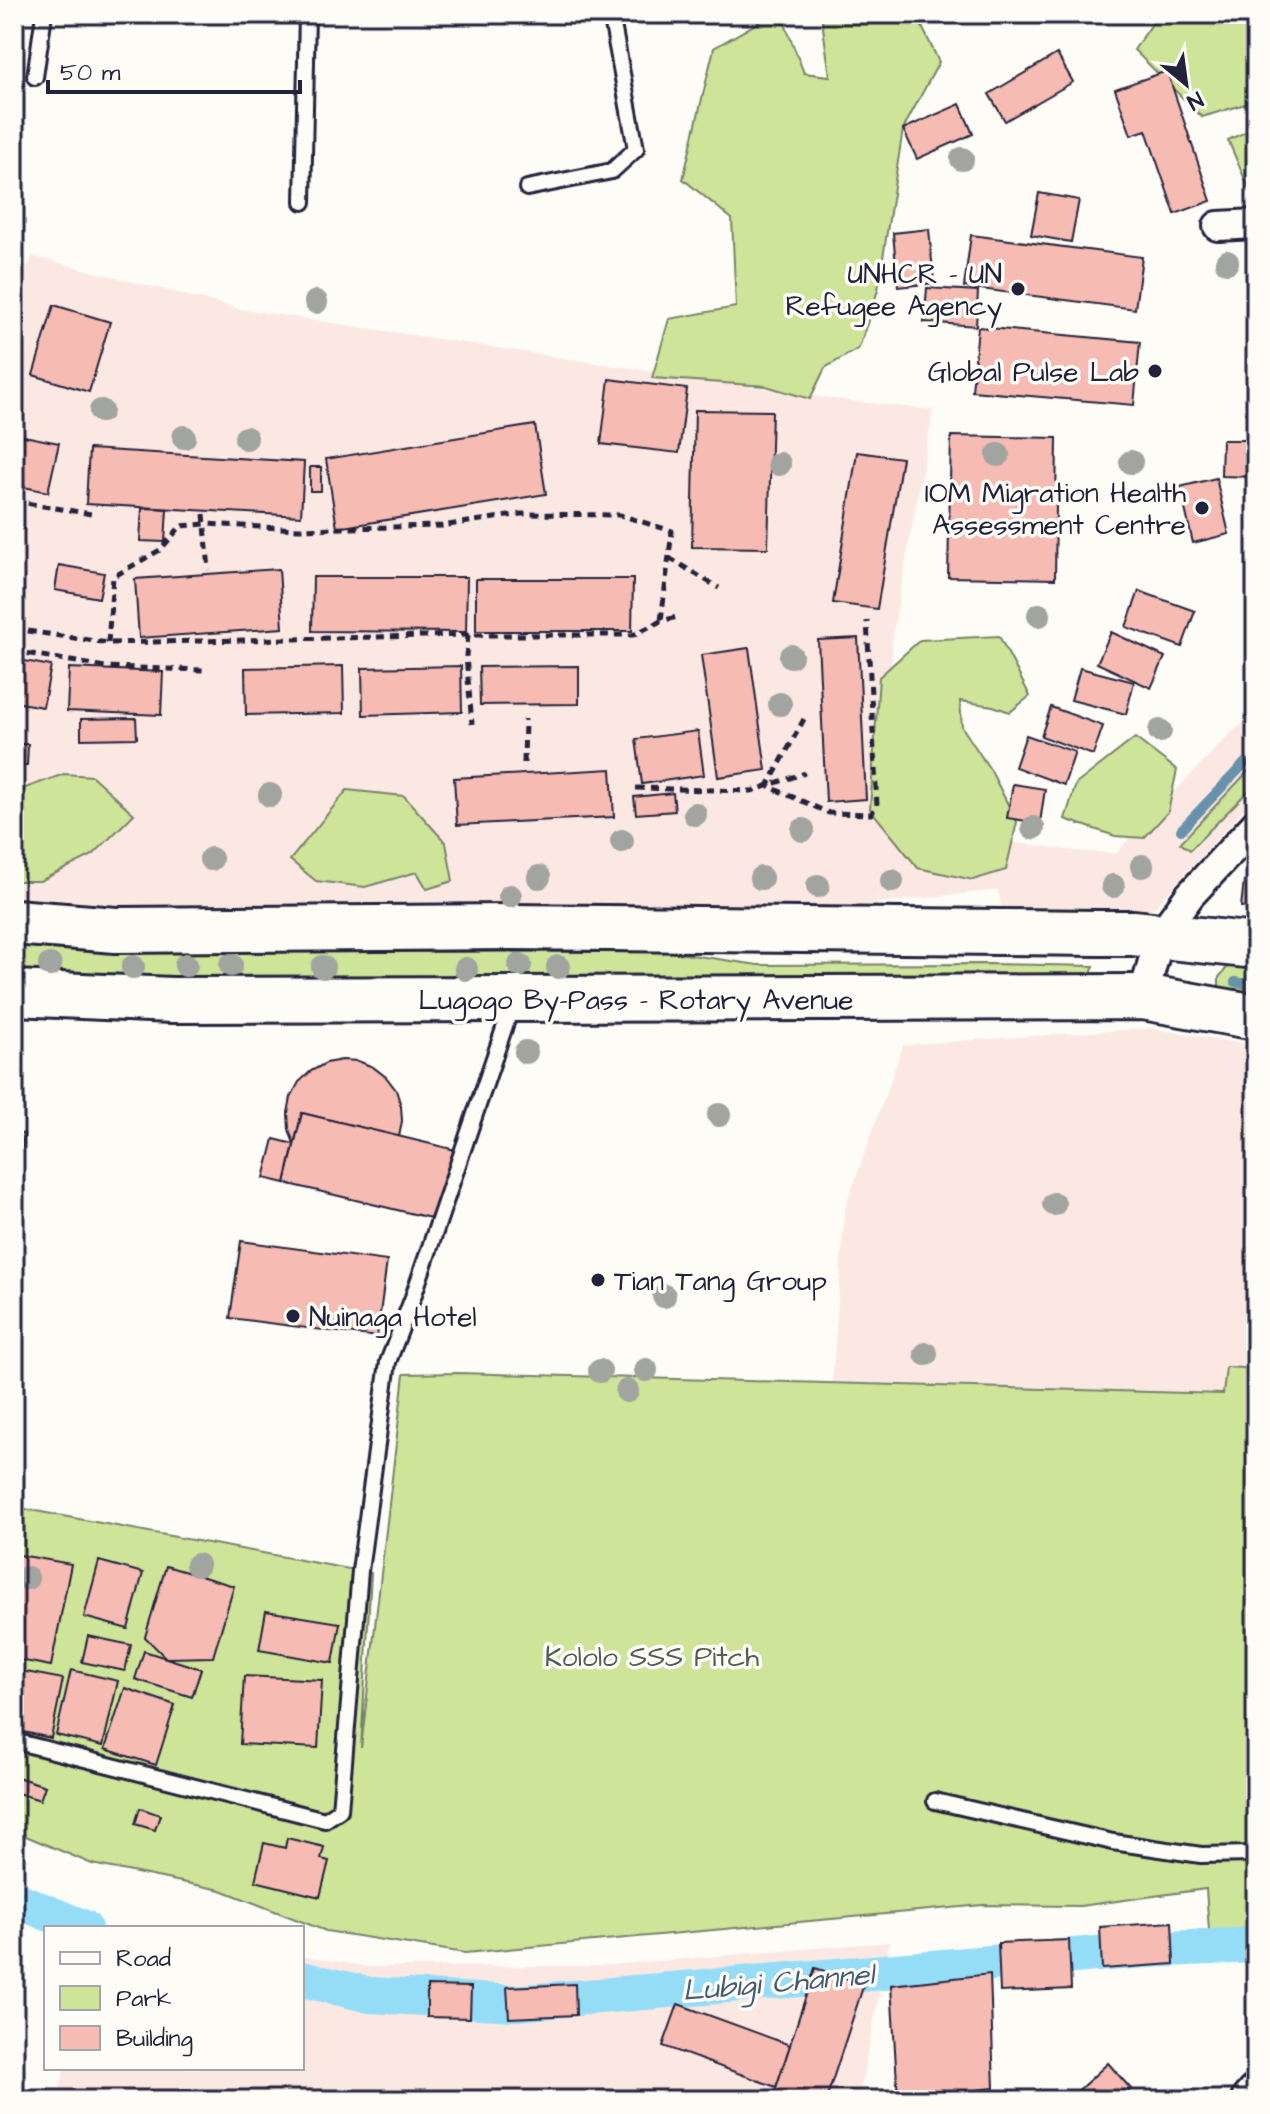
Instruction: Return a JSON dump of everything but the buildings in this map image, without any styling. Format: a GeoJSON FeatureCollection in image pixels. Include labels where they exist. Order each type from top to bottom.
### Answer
{"type":"FeatureCollection","features":[{"type":"Feature","properties":{"kind":"main road"},"geometry":{"type":"LineString","coordinates":[[14,922],[116,930],[526,927],[1098,933],[1256,946]]}},
{"type":"Feature","properties":{"kind":"main road","name":"Lugogo By-Pass - Rotary Avenue"},"geometry":{"type":"LineString","coordinates":[[14,993],[172,1000],[1143,997],[1256,1017]]}},
{"type":"Feature","properties":{"kind":"street"},"geometry":{"type":"LineString","coordinates":[[1218,226],[1256,224]]}},
{"type":"Feature","properties":{"kind":"street"},"geometry":{"type":"LineString","coordinates":[[1143,997],[1160,936],[1190,895],[1256,824]]}},
{"type":"Feature","properties":{"kind":"street"},"geometry":{"type":"LineString","coordinates":[[1250,2100],[1256,2093]]}},
{"type":"Feature","properties":{"kind":"lane"},"geometry":{"type":"LineString","coordinates":[[35,77],[44,14]]}},
{"type":"Feature","properties":{"kind":"lane"},"geometry":{"type":"LineString","coordinates":[[303,202],[307,14]]}},
{"type":"Feature","properties":{"kind":"lane"},"geometry":{"type":"LineString","coordinates":[[527,188],[612,171],[636,149],[611,14]]}},
{"type":"Feature","properties":{"kind":"lane"},"geometry":{"type":"LineString","coordinates":[[14,1741],[325,1820],[340,1810],[360,1571],[388,1362],[513,1001]]}},
{"type":"Feature","properties":{"kind":"lane"},"geometry":{"type":"LineString","coordinates":[[935,1801],[1113,1842],[1201,1855],[1256,1854]]}},
{"type":"Feature","properties":{"kind":"path"},"geometry":{"type":"LineString","coordinates":[[14,501],[91,514]]}},
{"type":"Feature","properties":{"kind":"path"},"geometry":{"type":"LineString","coordinates":[[204,514],[209,570]]}},
{"type":"Feature","properties":{"kind":"path"},"geometry":{"type":"LineString","coordinates":[[108,643],[113,577],[160,550],[181,526],[205,524],[298,529],[442,526],[521,514],[620,515],[672,531],[661,621]]}},
{"type":"Feature","properties":{"kind":"path"},"geometry":{"type":"LineString","coordinates":[[669,558],[719,588]]}},
{"type":"Feature","properties":{"kind":"path"},"geometry":{"type":"LineString","coordinates":[[14,629],[108,643],[468,635],[633,635],[677,617]]}},
{"type":"Feature","properties":{"kind":"path"},"geometry":{"type":"LineString","coordinates":[[768,786],[829,813],[871,814],[877,806],[867,621]]}},
{"type":"Feature","properties":{"kind":"path"},"geometry":{"type":"LineString","coordinates":[[468,635],[466,656],[472,724]]}},
{"type":"Feature","properties":{"kind":"path"},"geometry":{"type":"LineString","coordinates":[[14,651],[105,667],[203,670]]}},
{"type":"Feature","properties":{"kind":"path"},"geometry":{"type":"LineString","coordinates":[[524,763],[525,719]]}},
{"type":"Feature","properties":{"kind":"path"},"geometry":{"type":"LineString","coordinates":[[768,786],[804,719]]}},
{"type":"Feature","properties":{"kind":"path"},"geometry":{"type":"LineString","coordinates":[[636,788],[752,791],[805,773]]}},
{"type":"Feature","properties":{"kind":"shaded area"},"geometry":{"type":"Polygon","coordinates":[[[32,256],[240,309],[841,400],[933,410],[893,632],[883,824],[1075,851],[1116,853],[1232,732],[1256,714],[1256,796],[1154,908],[1115,921],[1004,918],[998,890],[878,903],[878,890],[877,906],[126,906],[14,898],[14,262],[29,266],[32,256]]]}},
{"type":"Feature","properties":{"kind":"shaded area"},"geometry":{"type":"Polygon","coordinates":[[[1151,1028],[1256,1046],[1256,1369],[1227,1367],[1224,1394],[832,1383],[845,1209],[903,1045],[1151,1028]]]}},
{"type":"Feature","properties":{"kind":"shaded area"},"geometry":{"type":"Polygon","coordinates":[[[890,1942],[858,2100],[59,2100],[64,2070],[304,2070],[304,1956],[369,1967],[597,1966],[890,1942]]]}},
{"type":"Feature","properties":{"kind":"green space"},"geometry":{"type":"Polygon","coordinates":[[[773,14],[781,14],[804,73],[830,76],[821,14],[916,14],[939,62],[903,129],[878,290],[859,348],[825,368],[810,399],[766,386],[652,378],[669,319],[736,307],[732,219],[683,179],[714,48],[773,14]]]}},
{"type":"Feature","properties":{"kind":"green space"},"geometry":{"type":"Polygon","coordinates":[[[1159,14],[1253,14],[1256,20],[1255,101],[1202,117],[1134,50],[1159,14]]]}},
{"type":"Feature","properties":{"kind":"green space"},"geometry":{"type":"Polygon","coordinates":[[[1256,127],[1256,205],[1228,140],[1256,127]]]}},
{"type":"Feature","properties":{"kind":"green space"},"geometry":{"type":"Polygon","coordinates":[[[999,636],[1030,696],[1010,712],[960,701],[962,727],[991,771],[1017,822],[1006,870],[973,880],[918,868],[870,809],[879,677],[920,640],[999,636]]]}},
{"type":"Feature","properties":{"kind":"green space"},"geometry":{"type":"Polygon","coordinates":[[[1135,738],[1177,770],[1168,812],[1144,838],[1115,836],[1065,819],[1076,784],[1135,738]]]}},
{"type":"Feature","properties":{"kind":"green space"},"geometry":{"type":"Polygon","coordinates":[[[1256,763],[1256,783],[1190,850],[1180,843],[1256,763]]]}},
{"type":"Feature","properties":{"kind":"green space"},"geometry":{"type":"Polygon","coordinates":[[[64,774],[92,776],[134,814],[93,855],[40,881],[14,881],[14,792],[64,774]]]}},
{"type":"Feature","properties":{"kind":"green space"},"geometry":{"type":"Polygon","coordinates":[[[347,790],[404,796],[446,843],[453,881],[427,889],[417,872],[365,887],[316,881],[290,860],[347,790]]]}},
{"type":"Feature","properties":{"kind":"green space"},"geometry":{"type":"Polygon","coordinates":[[[14,940],[237,952],[671,952],[758,965],[1094,966],[1089,978],[394,984],[14,975],[14,940]]]}},
{"type":"Feature","properties":{"kind":"green space"},"geometry":{"type":"Polygon","coordinates":[[[1231,963],[1256,967],[1256,1006],[1219,988],[1219,977],[1231,963]]]}},
{"type":"Feature","properties":{"kind":"green space","name":"Kololo SSS Pitch"},"geometry":{"type":"Polygon","coordinates":[[[1226,1367],[1256,1369],[1256,1928],[1209,1931],[1206,1889],[1080,1906],[983,1905],[465,1953],[326,1931],[221,1890],[92,1864],[14,1831],[14,1507],[371,1573],[361,1748],[404,1374],[1223,1394],[1226,1367]]]}},
{"type":"Feature","properties":{"kind":"waterway"},"geometry":{"type":"LineString","coordinates":[[1181,830],[1245,763]]}},
{"type":"Feature","properties":{"kind":"waterway"},"geometry":{"type":"LineString","coordinates":[[1235,982],[1252,985]]}},
{"type":"Feature","properties":{"kind":"waterway","name":"Lubigi Channel"},"geometry":{"type":"LineString","coordinates":[[14,1899],[79,1926]]}},
{"type":"Feature","properties":{"kind":"waterway","name":"Lubigi Channel"},"geometry":{"type":"LineString","coordinates":[[304,1979],[370,1995],[516,2003],[1144,1950],[1256,1945]]}},
{"type":"Feature","properties":{"kind":"place","name":"UNHCR - UN Refugee Agency"},"geometry":{"type":"Point","coordinates":[1018,289]}},
{"type":"Feature","properties":{"kind":"place","name":"Global Pulse Lab"},"geometry":{"type":"Point","coordinates":[1155,371]}},
{"type":"Feature","properties":{"kind":"place","name":"IOM Migration Health Assessment Centre"},"geometry":{"type":"Point","coordinates":[1202,508]}},
{"type":"Feature","properties":{"kind":"place","name":"Tian Tang Group"},"geometry":{"type":"Point","coordinates":[598,1280]}},
{"type":"Feature","properties":{"kind":"place","name":"Nuinaga Hotel"},"geometry":{"type":"Point","coordinates":[293,1316]}}]}
